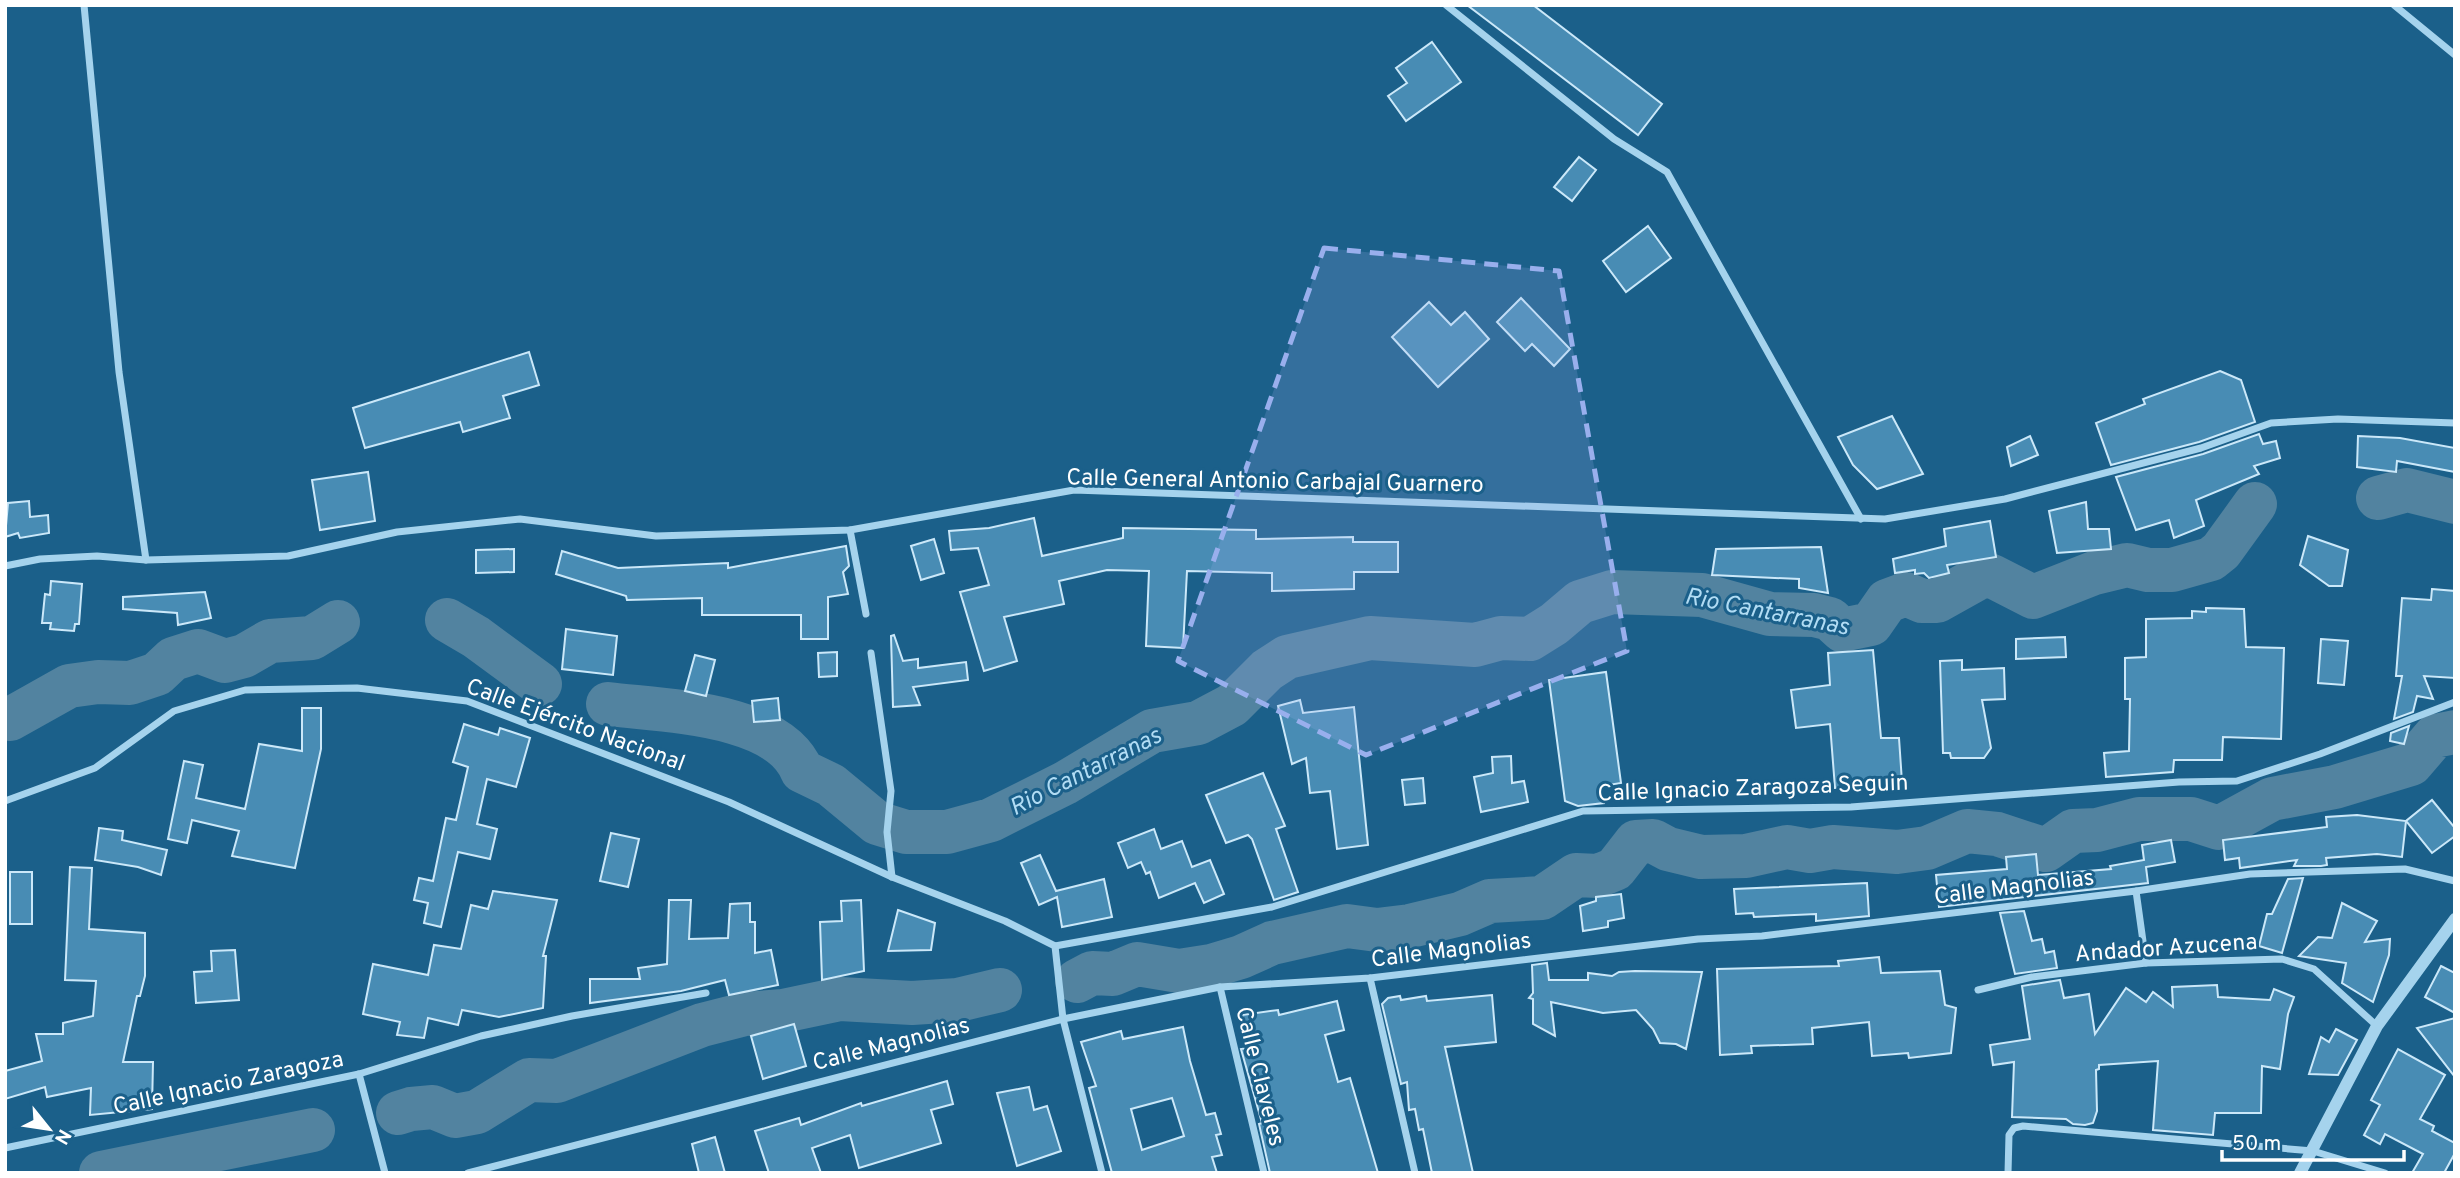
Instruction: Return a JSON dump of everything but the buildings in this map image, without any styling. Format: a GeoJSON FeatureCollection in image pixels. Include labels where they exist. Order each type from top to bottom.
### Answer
{"type":"FeatureCollection","features":[{"type":"Feature","properties":{"kind":"street"},"geometry":{"type":"LineString","coordinates":[[84,5],[119,372],[146,560]]}},
{"type":"Feature","properties":{"kind":"street"},"geometry":{"type":"LineString","coordinates":[[1446,5],[1614,139],[1667,172],[1861,519]]}},
{"type":"Feature","properties":{"kind":"street"},"geometry":{"type":"LineString","coordinates":[[2394,5],[2455,55]]}},
{"type":"Feature","properties":{"kind":"street","name":"Calle General Antonio Carbajal Guarnero"},"geometry":{"type":"LineString","coordinates":[[5,566],[40,559],[97,556],[146,560],[288,556],[397,532],[520,519],[656,536],[850,530],[1073,491],[1885,519],[2005,499],[2201,448],[2271,423],[2338,419],[2455,423]]}},
{"type":"Feature","properties":{"kind":"street"},"geometry":{"type":"LineString","coordinates":[[850,530],[866,614]]}},
{"type":"Feature","properties":{"kind":"street"},"geometry":{"type":"LineString","coordinates":[[872,653],[891,791],[887,832],[892,877]]}},
{"type":"Feature","properties":{"kind":"street","name":"Calle Ejército Nacional"},"geometry":{"type":"LineString","coordinates":[[5,801],[95,768],[174,711],[245,690],[357,688],[467,701],[729,802],[892,877],[1005,921],[1055,946]]}},
{"type":"Feature","properties":{"kind":"street","name":"Calle Ignacio Zaragoza Seguin"},"geometry":{"type":"LineString","coordinates":[[1055,946],[1272,907],[1583,811],[1852,807],[2179,782],[2237,781],[2320,754],[2455,702]]}},
{"type":"Feature","properties":{"kind":"street","name":"Calle Magnolias"},"geometry":{"type":"LineString","coordinates":[[468,1173],[1063,1019],[1220,988],[1370,978],[1698,939],[1762,936],[2137,891],[2250,874],[2405,869],[2455,881]]}},
{"type":"Feature","properties":{"kind":"street"},"geometry":{"type":"LineString","coordinates":[[2137,891],[2146,963]]}},
{"type":"Feature","properties":{"kind":"street"},"geometry":{"type":"LineString","coordinates":[[2300,1173],[2377,1026],[2455,919]]}},
{"type":"Feature","properties":{"kind":"street"},"geometry":{"type":"LineString","coordinates":[[1055,946],[1063,1019],[1102,1173]]}},
{"type":"Feature","properties":{"kind":"street","name":"Andador Azucena"},"geometry":{"type":"LineString","coordinates":[[1978,990],[2032,977],[2146,963],[2282,959],[2314,969],[2377,1026]]}},
{"type":"Feature","properties":{"kind":"street"},"geometry":{"type":"LineString","coordinates":[[1370,978],[1415,1173]]}},
{"type":"Feature","properties":{"kind":"street","name":"Calle Claveles"},"geometry":{"type":"LineString","coordinates":[[1220,988],[1264,1173]]}},
{"type":"Feature","properties":{"kind":"street"},"geometry":{"type":"LineString","coordinates":[[359,1074],[481,1036],[572,1016],[706,993]]}},
{"type":"Feature","properties":{"kind":"street","name":"Calle Ignacio Zaragoza"},"geometry":{"type":"LineString","coordinates":[[5,1148],[359,1074],[385,1173]]}},
{"type":"Feature","properties":{"kind":"street"},"geometry":{"type":"LineString","coordinates":[[2008,1173],[2009,1135],[2014,1128],[2037,1127],[2312,1151],[2385,1173]]}},
{"type":"Feature","properties":{"kind":"highlighted area"},"geometry":{"type":"Polygon","coordinates":[[[1324,248],[1559,271],[1627,651],[1366,755],[1178,661],[1324,248]]]}},
{"type":"Feature","properties":{"kind":"waterway","name":"Rio Cantarranas"},"geometry":{"type":"LineString","coordinates":[[2378,498],[2407,490],[2455,502]]}},
{"type":"Feature","properties":{"kind":"waterway","name":"Rio Cantarranas"},"geometry":{"type":"LineString","coordinates":[[608,704],[687,713],[745,726],[769,737],[789,751],[802,771],[831,785],[877,823],[906,832],[947,832],[991,820],[1065,783],[1152,731],[1198,723],[1232,705],[1267,670],[1287,657],[1370,638],[1475,645],[1501,638],[1530,639],[1554,624],[1580,602],[1612,592],[1702,595],[1770,614],[1814,615],[1830,619],[1842,630],[1871,624],[1887,601],[1906,594],[1922,601],[1937,601],[1980,577],[1992,576],[2033,597],[2094,573],[2127,565],[2148,570],[2172,570],[2211,559],[2221,551],[2255,504]]}},
{"type":"Feature","properties":{"kind":"waterway","name":"Rio Cantarranas"},"geometry":{"type":"LineString","coordinates":[[447,620],[476,637],[540,684]]}},
{"type":"Feature","properties":{"kind":"waterway","name":"Rio Cantarranas"},"geometry":{"type":"LineString","coordinates":[[10,719],[69,686],[98,682],[130,683],[157,674],[173,659],[198,651],[225,661],[244,656],[270,641],[312,638],[338,622]]}},
{"type":"Feature","properties":{"kind":"waterway","name":"Rio Cantarranas"},"geometry":{"type":"LineString","coordinates":[[1077,981],[1092,973],[1113,974],[1137,964],[1179,971],[1211,966],[1241,957],[1272,943],[1347,926],[1377,930],[1410,926],[1460,914],[1490,901],[1542,898],[1576,875],[1598,876],[1615,869],[1636,842],[1653,841],[1668,849],[1701,857],[1746,856],[1787,847],[1810,851],[1833,847],[1897,852],[1927,848],[1967,831],[1997,834],[2046,850],[2073,831],[2097,830],[2139,819],[2191,819],[2219,828],[2272,799],[2335,787],[2411,764],[2435,736],[2455,732]]}},
{"type":"Feature","properties":{"kind":"waterway","name":"Rio Cantarranas"},"geometry":{"type":"LineString","coordinates":[[398,1113],[433,1107],[455,1116],[477,1112],[529,1080],[557,1081],[702,1025],[745,1014],[783,1011],[840,999],[912,1003],[958,1000],[1000,990]]}},
{"type":"Feature","properties":{"kind":"waterway","name":"Rio Cantarranas"},"geometry":{"type":"LineString","coordinates":[[101,1173],[313,1130]]}}]}
